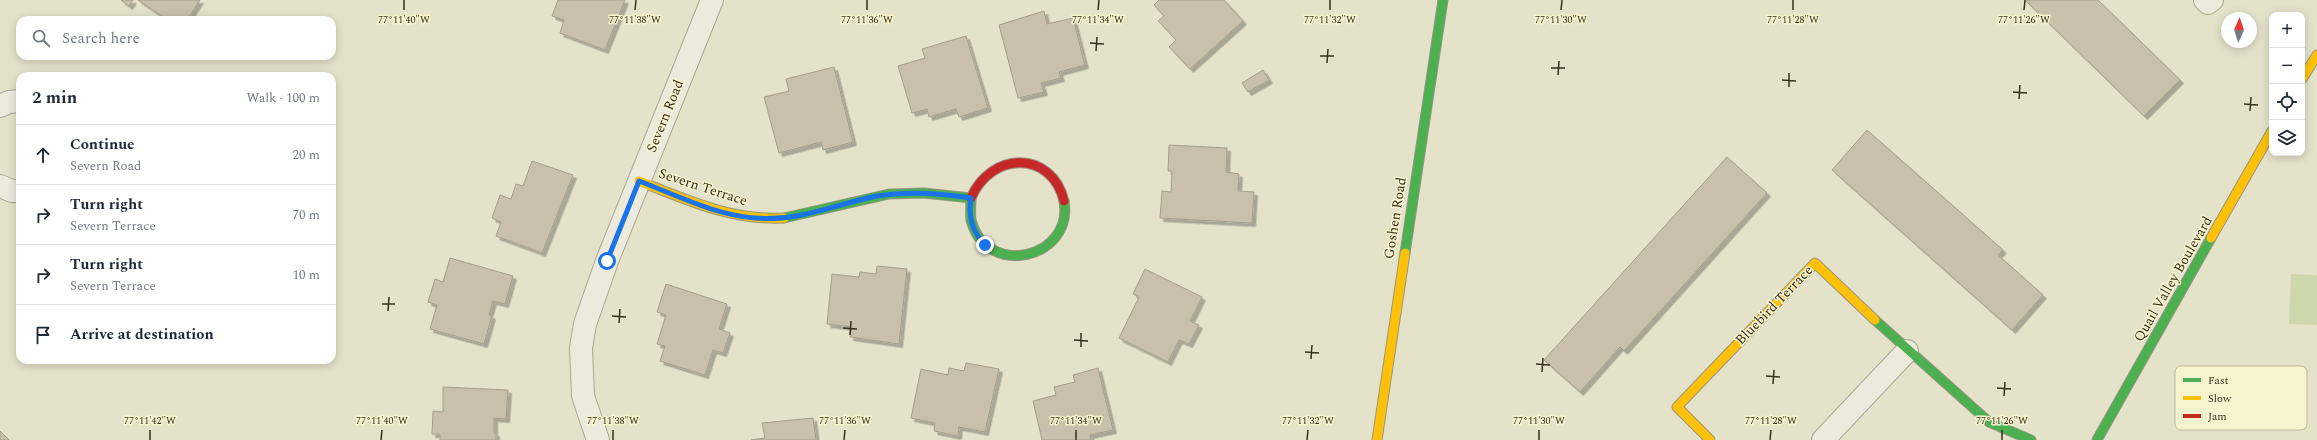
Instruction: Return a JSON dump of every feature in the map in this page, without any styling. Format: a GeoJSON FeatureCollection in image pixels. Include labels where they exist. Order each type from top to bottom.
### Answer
{"type":"FeatureCollection","features":[{"type":"Feature","properties":{"kind":"street","name":"Severn Road"},"geometry":{"type":"LineString","coordinates":[[598,440],[584,396],[581,348],[585,324],[592,300],[712,0]]}},
{"type":"Feature","properties":{"kind":"street","name":"Goshen Road"},"geometry":{"type":"LineString","coordinates":[[1377,440],[1442,0]]}},
{"type":"Feature","properties":{"kind":"street"},"geometry":{"type":"LineString","coordinates":[[2205,0],[2208,3],[2212,0]]}},
{"type":"Feature","properties":{"kind":"street"},"geometry":{"type":"LineString","coordinates":[[2305,74],[2317,55]]}},
{"type":"Feature","properties":{"kind":"street"},"geometry":{"type":"LineString","coordinates":[[0,106],[9,102],[16,101]]}},
{"type":"Feature","properties":{"kind":"street","name":"Quail Valley Boulevard"},"geometry":{"type":"LineString","coordinates":[[2098,440],[2269,135]]}},
{"type":"Feature","properties":{"kind":"street"},"geometry":{"type":"LineString","coordinates":[[1008,163],[1034,166],[1050,176],[1060,189],[1063,199],[1064,219],[1054,239],[1045,248],[1022,258],[1008,257],[995,252],[977,236],[970,220],[971,198],[980,179],[997,167],[1008,163]]}},
{"type":"Feature","properties":{"kind":"street","name":"Severn Terrace"},"geometry":{"type":"LineString","coordinates":[[639,181],[725,212],[755,218],[802,216],[877,196],[914,192],[971,198]]}},
{"type":"Feature","properties":{"kind":"street"},"geometry":{"type":"LineString","coordinates":[[0,186],[16,191]]}},
{"type":"Feature","properties":{"kind":"street","name":"Bluebird Terrace"},"geometry":{"type":"LineString","coordinates":[[1710,440],[1677,407],[1815,263],[1907,352],[1989,422],[2031,440]]}},
{"type":"Feature","properties":{"kind":"street"},"geometry":{"type":"LineString","coordinates":[[1823,440],[1907,352]]}},
{"type":"Feature","properties":{"kind":"green space"},"geometry":{"type":"Polygon","coordinates":[[[2291,274],[2317,275],[2317,325],[2289,324],[2291,274]]]}},
{"type":"Feature","properties":{"kind":"building"},"geometry":{"type":"Polygon","coordinates":[[[121,0],[133,0],[129,6],[121,0]]]}},
{"type":"Feature","properties":{"kind":"building"},"geometry":{"type":"Polygon","coordinates":[[[138,0],[200,0],[190,16],[162,16],[138,0]]]}},
{"type":"Feature","properties":{"kind":"building"},"geometry":{"type":"Polygon","coordinates":[[[558,0],[625,0],[605,50],[560,33],[564,20],[552,16],[558,0]]]}},
{"type":"Feature","properties":{"kind":"building"},"geometry":{"type":"Polygon","coordinates":[[[1159,0],[1224,0],[1243,21],[1190,69],[1169,47],[1176,40],[1158,21],[1164,16],[1154,5],[1159,0]]]}},
{"type":"Feature","properties":{"kind":"building"},"geometry":{"type":"Polygon","coordinates":[[[2025,0],[2098,0],[2180,80],[2144,116],[2025,0]]]}},
{"type":"Feature","properties":{"kind":"building"},"geometry":{"type":"Polygon","coordinates":[[[1044,11],[1047,24],[1073,18],[1085,65],[1059,72],[1061,78],[1041,83],[1044,92],[1018,98],[999,25],[1044,11]]]}},
{"type":"Feature","properties":{"kind":"building"},"geometry":{"type":"Polygon","coordinates":[[[966,36],[988,108],[959,117],[956,109],[929,117],[927,109],[912,113],[898,66],[925,58],[922,49],[966,36]]]}},
{"type":"Feature","properties":{"kind":"building"},"geometry":{"type":"Polygon","coordinates":[[[834,67],[853,142],[823,150],[821,142],[779,153],[764,97],[789,91],[786,79],[834,67]]]}},
{"type":"Feature","properties":{"kind":"building"},"geometry":{"type":"Polygon","coordinates":[[[1263,70],[1269,80],[1248,92],[1242,83],[1263,70]]]}},
{"type":"Feature","properties":{"kind":"building"},"geometry":{"type":"Polygon","coordinates":[[[1867,130],[2003,250],[1998,255],[2043,295],[2012,330],[1832,170],[1867,130]]]}},
{"type":"Feature","properties":{"kind":"building"},"geometry":{"type":"Polygon","coordinates":[[[1169,145],[1227,148],[1226,172],[1239,174],[1238,191],[1254,192],[1252,223],[1160,218],[1162,191],[1171,192],[1172,171],[1168,171],[1169,145]]]}},
{"type":"Feature","properties":{"kind":"building"},"geometry":{"type":"Polygon","coordinates":[[[1727,157],[1767,193],[1624,351],[1620,347],[1580,392],[1544,360],[1727,157]]]}},
{"type":"Feature","properties":{"kind":"building"},"geometry":{"type":"Polygon","coordinates":[[[532,161],[573,175],[542,253],[496,236],[501,222],[492,218],[500,195],[511,199],[516,184],[523,186],[532,161]]]}},
{"type":"Feature","properties":{"kind":"building"},"geometry":{"type":"Polygon","coordinates":[[[450,258],[513,276],[505,304],[493,301],[489,315],[492,316],[484,344],[430,329],[437,305],[428,302],[435,279],[443,282],[450,258]]]}},
{"type":"Feature","properties":{"kind":"building"},"geometry":{"type":"Polygon","coordinates":[[[877,266],[907,269],[899,344],[850,337],[852,327],[827,324],[832,274],[859,277],[860,272],[876,274],[877,266]]]}},
{"type":"Feature","properties":{"kind":"building"},"geometry":{"type":"Polygon","coordinates":[[[1145,269],[1202,297],[1190,321],[1199,325],[1189,344],[1179,340],[1168,362],[1119,338],[1139,297],[1133,294],[1145,269]]]}},
{"type":"Feature","properties":{"kind":"building"},"geometry":{"type":"Polygon","coordinates":[[[666,284],[727,304],[719,329],[730,333],[723,353],[713,350],[705,375],[660,361],[665,346],[657,344],[666,315],[657,312],[666,284]]]}},
{"type":"Feature","properties":{"kind":"building"},"geometry":{"type":"Polygon","coordinates":[[[966,363],[999,369],[985,432],[959,427],[958,436],[934,431],[935,423],[911,418],[921,369],[948,375],[949,368],[964,371],[966,363]]]}},
{"type":"Feature","properties":{"kind":"building"},"geometry":{"type":"Polygon","coordinates":[[[1098,368],[1113,430],[1090,435],[1091,440],[1042,440],[1033,401],[1056,395],[1054,387],[1075,382],[1073,375],[1098,368]]]}},
{"type":"Feature","properties":{"kind":"building"},"geometry":{"type":"Polygon","coordinates":[[[443,387],[508,390],[506,419],[494,418],[494,433],[496,433],[496,440],[440,440],[440,434],[432,434],[433,411],[443,412],[443,387]]]}},
{"type":"Feature","properties":{"kind":"building"},"geometry":{"type":"Polygon","coordinates":[[[813,418],[816,440],[751,440],[765,438],[762,423],[813,418]]]}},
{"type":"Feature","properties":{"kind":"building"},"geometry":{"type":"Polygon","coordinates":[[[0,431],[9,440],[0,440],[0,431]]]}},
{"type":"Feature","properties":{"kind":"traffic: fast"},"geometry":{"type":"LineString","coordinates":[[1405,253],[1443,0]]}},
{"type":"Feature","properties":{"kind":"traffic: fast"},"geometry":{"type":"LineString","coordinates":[[784,218],[889,194],[924,193],[971,198],[971,220],[980,239],[993,250],[1010,255],[1027,254],[1043,248],[1056,237],[1063,221],[1064,201]]}},
{"type":"Feature","properties":{"kind":"traffic: fast"},"geometry":{"type":"LineString","coordinates":[[2097,440],[2211,238]]}},
{"type":"Feature","properties":{"kind":"traffic: fast"},"geometry":{"type":"LineString","coordinates":[[1875,320],[1989,422],[2031,440]]}},
{"type":"Feature","properties":{"kind":"traffic: slow"},"geometry":{"type":"LineString","coordinates":[[2305,74],[2317,55]]}},
{"type":"Feature","properties":{"kind":"traffic: slow"},"geometry":{"type":"LineString","coordinates":[[2211,238],[2269,136]]}},
{"type":"Feature","properties":{"kind":"traffic: slow"},"geometry":{"type":"LineString","coordinates":[[639,181],[692,202],[728,213],[765,218],[784,218]]}},
{"type":"Feature","properties":{"kind":"traffic: slow"},"geometry":{"type":"LineString","coordinates":[[1377,440],[1405,253]]}},
{"type":"Feature","properties":{"kind":"traffic: slow"},"geometry":{"type":"LineString","coordinates":[[1710,440],[1677,407],[1815,263],[1875,320]]}},
{"type":"Feature","properties":{"kind":"traffic: jam"},"geometry":{"type":"LineString","coordinates":[[971,198],[980,183],[992,171],[1006,165],[1020,163],[1035,165],[1047,172],[1057,184],[1064,201]]}},
{"type":"Feature","properties":{"kind":"route"},"geometry":{"type":"LineString","coordinates":[[607,261],[639,181],[683,198],[732,214],[755,218],[802,216],[877,196],[914,192],[945,194],[971,198],[969,209],[970,220],[977,236],[985,245]]}}]}
